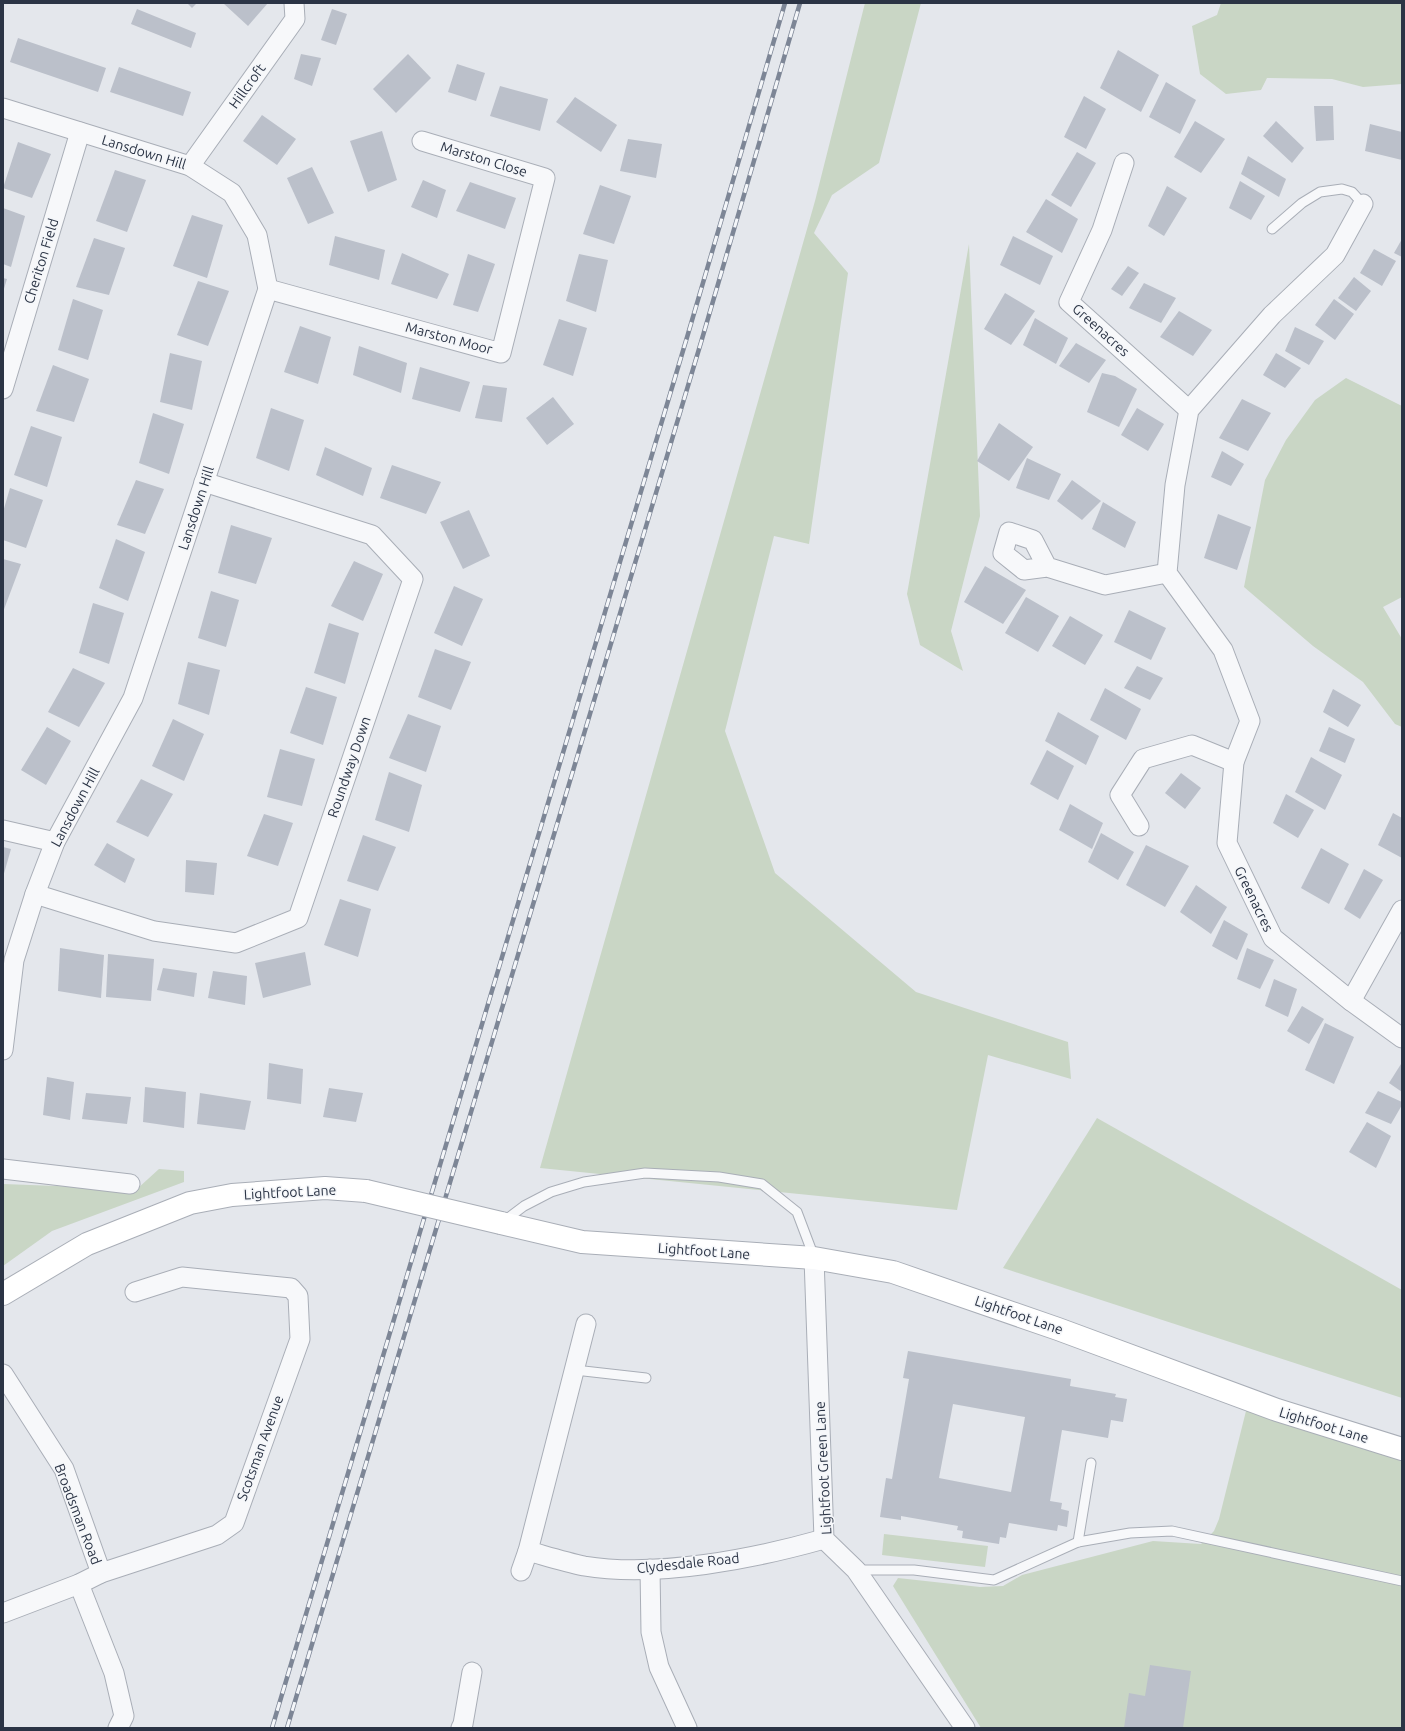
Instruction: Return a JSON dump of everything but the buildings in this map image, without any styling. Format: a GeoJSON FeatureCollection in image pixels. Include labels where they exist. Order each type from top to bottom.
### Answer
{"type":"FeatureCollection","features":[{"type":"Feature","properties":{"kind":"main road","name":"Lightfoot Lane"},"geometry":{"type":"LineString","coordinates":[[3,1294],[87,1244],[190,1203],[232,1195],[325,1188],[366,1191],[582,1242],[814,1258],[893,1272],[1058,1329],[1277,1410],[1402,1449]]}},
{"type":"Feature","properties":{"kind":"street","name":"Hillcroft"},"geometry":{"type":"LineString","coordinates":[[190,166],[295,19],[294,3]]}},
{"type":"Feature","properties":{"kind":"street","name":"Lansdown Hill"},"geometry":{"type":"LineString","coordinates":[[3,108],[190,166],[232,193],[257,235],[268,289],[133,698],[55,842],[34,894],[14,960],[3,1050]]}},
{"type":"Feature","properties":{"kind":"street","name":"Cheriton Field"},"geometry":{"type":"LineString","coordinates":[[3,389],[80,132]]}},
{"type":"Feature","properties":{"kind":"street","name":"Marston Close"},"geometry":{"type":"LineString","coordinates":[[422,141],[545,178]]}},
{"type":"Feature","properties":{"kind":"street","name":"Greenacres"},"geometry":{"type":"LineString","coordinates":[[1124,163],[1102,230],[1069,302],[1189,410]]}},
{"type":"Feature","properties":{"kind":"street","name":"Marston Moor"},"geometry":{"type":"LineString","coordinates":[[268,289],[501,353],[545,178]]}},
{"type":"Feature","properties":{"kind":"street"},"geometry":{"type":"LineString","coordinates":[[1047,567],[1105,585],[1167,573],[1175,485],[1189,410],[1272,315],[1335,255],[1362,204]]}},
{"type":"Feature","properties":{"kind":"street","name":"Roundway Down"},"geometry":{"type":"LineString","coordinates":[[34,894],[154,931],[236,943],[298,918],[413,579],[372,535],[204,482]]}},
{"type":"Feature","properties":{"kind":"street","name":"Greenacres"},"geometry":{"type":"LineString","coordinates":[[1167,573],[1223,650],[1250,721],[1234,762],[1227,843],[1273,938],[1351,1001],[1402,1038]]}},
{"type":"Feature","properties":{"kind":"street"},"geometry":{"type":"LineString","coordinates":[[1139,826],[1120,795],[1143,760],[1192,745],[1234,762]]}},
{"type":"Feature","properties":{"kind":"street"},"geometry":{"type":"LineString","coordinates":[[3,830],[55,842]]}},
{"type":"Feature","properties":{"kind":"street"},"geometry":{"type":"LineString","coordinates":[[1351,1001],[1402,910]]}},
{"type":"Feature","properties":{"kind":"street"},"geometry":{"type":"LineString","coordinates":[[3,1169],[130,1184]]}},
{"type":"Feature","properties":{"kind":"street","name":"Lightfoot Green Lane"},"geometry":{"type":"LineString","coordinates":[[814,1258],[824,1539],[856,1570],[965,1728]]}},
{"type":"Feature","properties":{"kind":"street","name":"Scotsman Avenue"},"geometry":{"type":"LineString","coordinates":[[3,1613],[80,1584],[101,1573],[217,1535],[234,1523],[300,1339],[298,1296],[291,1288],[182,1277],[135,1292]]}},
{"type":"Feature","properties":{"kind":"street"},"geometry":{"type":"LineString","coordinates":[[521,1571],[528,1551],[586,1324]]}},
{"type":"Feature","properties":{"kind":"street","name":"Broadsman Road"},"geometry":{"type":"LineString","coordinates":[[3,1374],[64,1469],[101,1573]]}},
{"type":"Feature","properties":{"kind":"street","name":"Clydesdale Road"},"geometry":{"type":"LineString","coordinates":[[528,1551],[584,1566],[639,1570],[771,1554],[824,1539]]}},
{"type":"Feature","properties":{"kind":"street"},"geometry":{"type":"LineString","coordinates":[[650,1569],[651,1632],[659,1667],[688,1728]]}},
{"type":"Feature","properties":{"kind":"street"},"geometry":{"type":"LineString","coordinates":[[80,1584],[114,1673],[124,1716],[118,1728]]}},
{"type":"Feature","properties":{"kind":"street"},"geometry":{"type":"LineString","coordinates":[[466,1727],[472,1672]]}},
{"type":"Feature","properties":{"kind":"lane"},"geometry":{"type":"LineString","coordinates":[[1272,229],[1302,203],[1320,192],[1342,189],[1352,192],[1362,204]]}},
{"type":"Feature","properties":{"kind":"lane"},"geometry":{"type":"LineString","coordinates":[[501,1224],[524,1206],[552,1192],[584,1182],[645,1173],[719,1177],[762,1184],[797,1212],[814,1258]]}},
{"type":"Feature","properties":{"kind":"lane"},"geometry":{"type":"LineString","coordinates":[[575,1370],[646,1378]]}},
{"type":"Feature","properties":{"kind":"lane"},"geometry":{"type":"LineString","coordinates":[[1078,1542],[1091,1463]]}},
{"type":"Feature","properties":{"kind":"lane"},"geometry":{"type":"LineString","coordinates":[[856,1570],[914,1570],[994,1580],[1078,1542],[1130,1534],[1172,1532],[1402,1581]]}},
{"type":"Feature","properties":{"kind":"green space"},"geometry":{"type":"Polygon","coordinates":[[[865,3],[921,3],[879,163],[832,195],[814,233],[848,273],[809,544],[774,536],[725,731],[775,873],[916,992],[1068,1042],[1071,1079],[988,1055],[957,1210],[540,1168],[815,201],[865,3]]]}},
{"type":"Feature","properties":{"kind":"green space"},"geometry":{"type":"Polygon","coordinates":[[[1221,3],[1402,3],[1402,84],[1363,87],[1332,79],[1267,78],[1261,90],[1226,94],[1200,74],[1192,26],[1217,15],[1221,3]]]}},
{"type":"Feature","properties":{"kind":"green space"},"geometry":{"type":"Polygon","coordinates":[[[969,244],[980,516],[951,631],[963,671],[920,645],[907,594],[969,244]]]}},
{"type":"Feature","properties":{"kind":"green space"},"geometry":{"type":"Polygon","coordinates":[[[1346,378],[1402,406],[1402,597],[1383,607],[1402,639],[1402,727],[1395,724],[1363,682],[1313,646],[1244,587],[1265,480],[1286,440],[1315,400],[1346,378]]]}},
{"type":"Feature","properties":{"kind":"green space"},"geometry":{"type":"Polygon","coordinates":[[[1097,1118],[1402,1290],[1402,1398],[1003,1268],[1097,1118]]]}},
{"type":"Feature","properties":{"kind":"green space"},"geometry":{"type":"Polygon","coordinates":[[[159,1169],[184,1171],[184,1182],[52,1231],[3,1266],[3,1184],[137,1189],[159,1169]]]}},
{"type":"Feature","properties":{"kind":"green space"},"geometry":{"type":"Polygon","coordinates":[[[1247,1407],[1402,1458],[1402,1728],[981,1728],[893,1586],[898,1578],[980,1587],[1003,1586],[1022,1575],[1153,1541],[1201,1544],[1214,1531],[1219,1519],[1247,1407]]]}},
{"type":"Feature","properties":{"kind":"green space"},"geometry":{"type":"Polygon","coordinates":[[[884,1534],[988,1546],[985,1567],[882,1555],[884,1534]]]}},
{"type":"Feature","properties":{"kind":"railway"},"geometry":{"type":"LineString","coordinates":[[272,1728],[688,334],[785,3]]}},
{"type":"Feature","properties":{"kind":"railway"},"geometry":{"type":"LineString","coordinates":[[287,1728],[702,339],[800,3]]}}]}
